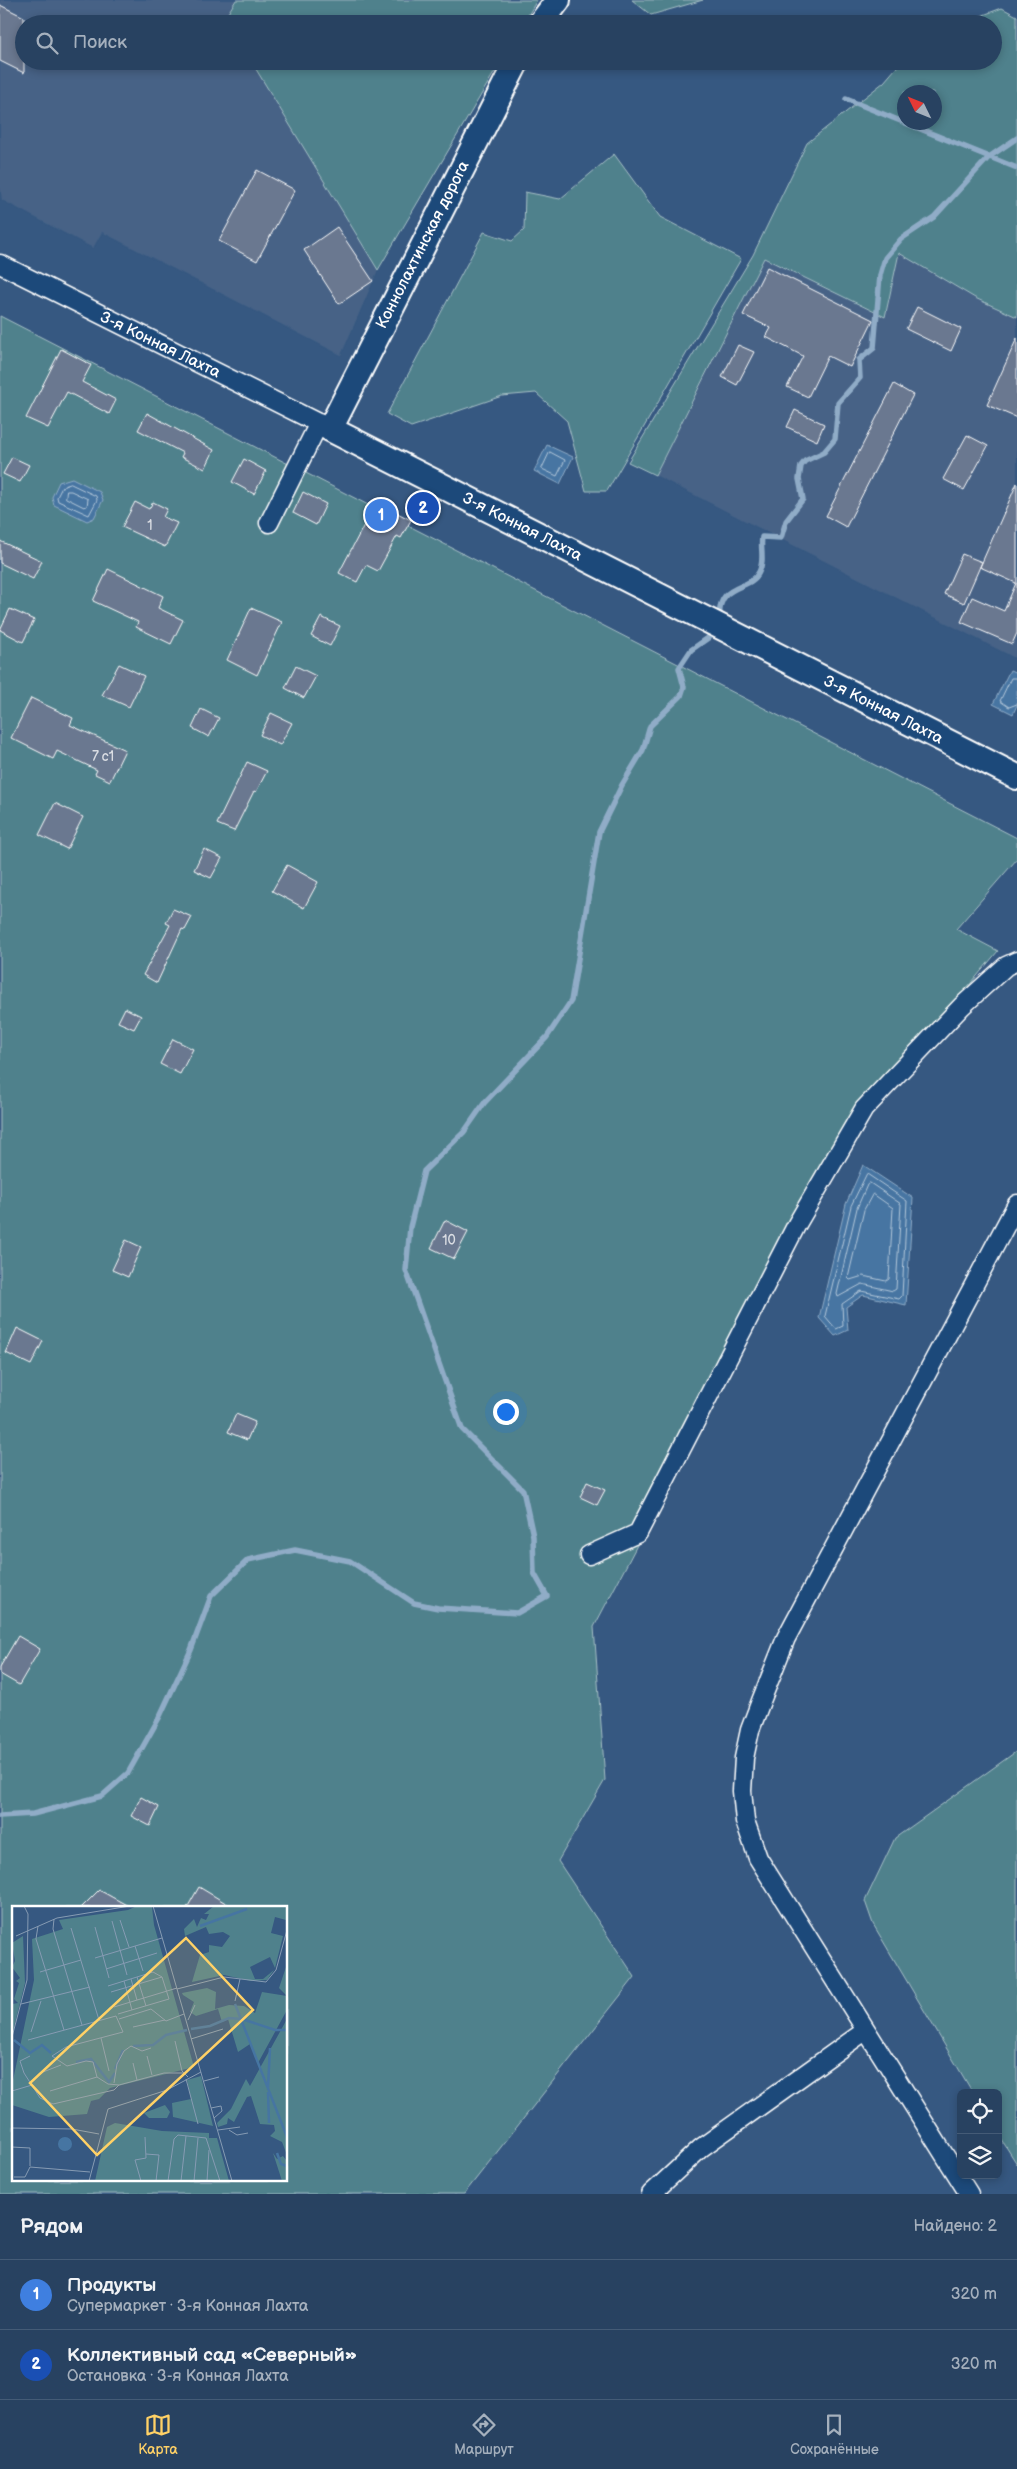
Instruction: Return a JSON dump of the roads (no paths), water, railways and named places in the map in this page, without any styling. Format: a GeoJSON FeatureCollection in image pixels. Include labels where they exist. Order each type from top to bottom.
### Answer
{"type":"FeatureCollection","features":[{"type":"Feature","properties":{"kind":"main road"},"geometry":{"type":"LineString","coordinates":[[547,15],[558,0]]}},
{"type":"Feature","properties":{"kind":"main road","name":"Коннолахтинская дорога"},"geometry":{"type":"LineString","coordinates":[[324,426],[512,70]]}},
{"type":"Feature","properties":{"kind":"main road","name":"3-я Конная Лахта"},"geometry":{"type":"LineString","coordinates":[[324,426],[1017,777]]}},
{"type":"Feature","properties":{"kind":"street","name":"3-я Конная Лахта"},"geometry":{"type":"LineString","coordinates":[[0,264],[324,426]]}},
{"type":"Feature","properties":{"kind":"street"},"geometry":{"type":"LineString","coordinates":[[269,523],[324,426]]}},
{"type":"Feature","properties":{"kind":"street"},"geometry":{"type":"LineString","coordinates":[[589,1555],[638,1534],[796,1224],[864,1109],[962,1006],[1006,966],[1017,961]]}},
{"type":"Feature","properties":{"kind":"street"},"geometry":{"type":"LineString","coordinates":[[969,2194],[758,1858],[745,1821],[742,1791],[744,1758],[750,1730],[786,1638],[1017,1204]]}},
{"type":"Feature","properties":{"kind":"street"},"geometry":{"type":"LineString","coordinates":[[651,2194],[701,2148],[865,2031]]}},
{"type":"Feature","properties":{"kind":"water"},"geometry":{"type":"Polygon","coordinates":[[[547,445],[573,457],[560,484],[534,471],[547,445]]]}},
{"type":"Feature","properties":{"kind":"water"},"geometry":{"type":"Polygon","coordinates":[[[72,478],[100,492],[103,500],[94,518],[87,521],[54,505],[52,497],[59,482],[72,478]]]}},
{"type":"Feature","properties":{"kind":"water"},"geometry":{"type":"Polygon","coordinates":[[[1010,670],[1017,673],[1017,705],[1013,714],[993,704],[1010,670]]]}},
{"type":"Feature","properties":{"kind":"water"},"geometry":{"type":"Polygon","coordinates":[[[863,1165],[913,1198],[906,1305],[863,1295],[846,1307],[848,1330],[835,1336],[819,1318],[846,1204],[863,1165]]]}},
{"type":"Feature","properties":{"kind":"waterway"},"geometry":{"type":"LineString","coordinates":[[846,99],[1017,168]]}},
{"type":"Feature","properties":{"kind":"waterway"},"geometry":{"type":"LineString","coordinates":[[720,619],[720,607],[723,599],[728,593],[749,583],[759,572],[762,563],[762,537],[781,538],[786,521],[803,499],[799,479],[801,466],[805,461],[824,452],[835,439],[838,403],[860,378],[859,360],[874,348],[880,275],[885,258],[901,239],[934,217],[989,157],[1017,138]]}},
{"type":"Feature","properties":{"kind":"waterway"},"geometry":{"type":"LineString","coordinates":[[0,1816],[33,1814],[102,1796],[128,1773],[159,1718],[191,1650],[211,1596],[248,1560],[295,1550],[350,1561],[414,1603],[438,1608],[517,1613],[547,1596],[534,1573],[533,1536],[523,1490],[462,1429],[406,1270],[410,1227],[424,1171],[464,1132],[485,1102],[547,1037],[571,1001],[599,832],[622,785],[643,750],[650,726],[681,696],[684,687],[679,668],[691,650],[708,638],[714,629]]}},
{"type":"Feature","properties":{"kind":"place","name":"Коллективный сад «Северный»"},"geometry":{"type":"Point","coordinates":[423,508]}},
{"type":"Feature","properties":{"kind":"place","name":"Продукты"},"geometry":{"type":"Point","coordinates":[381,515]}}]}
